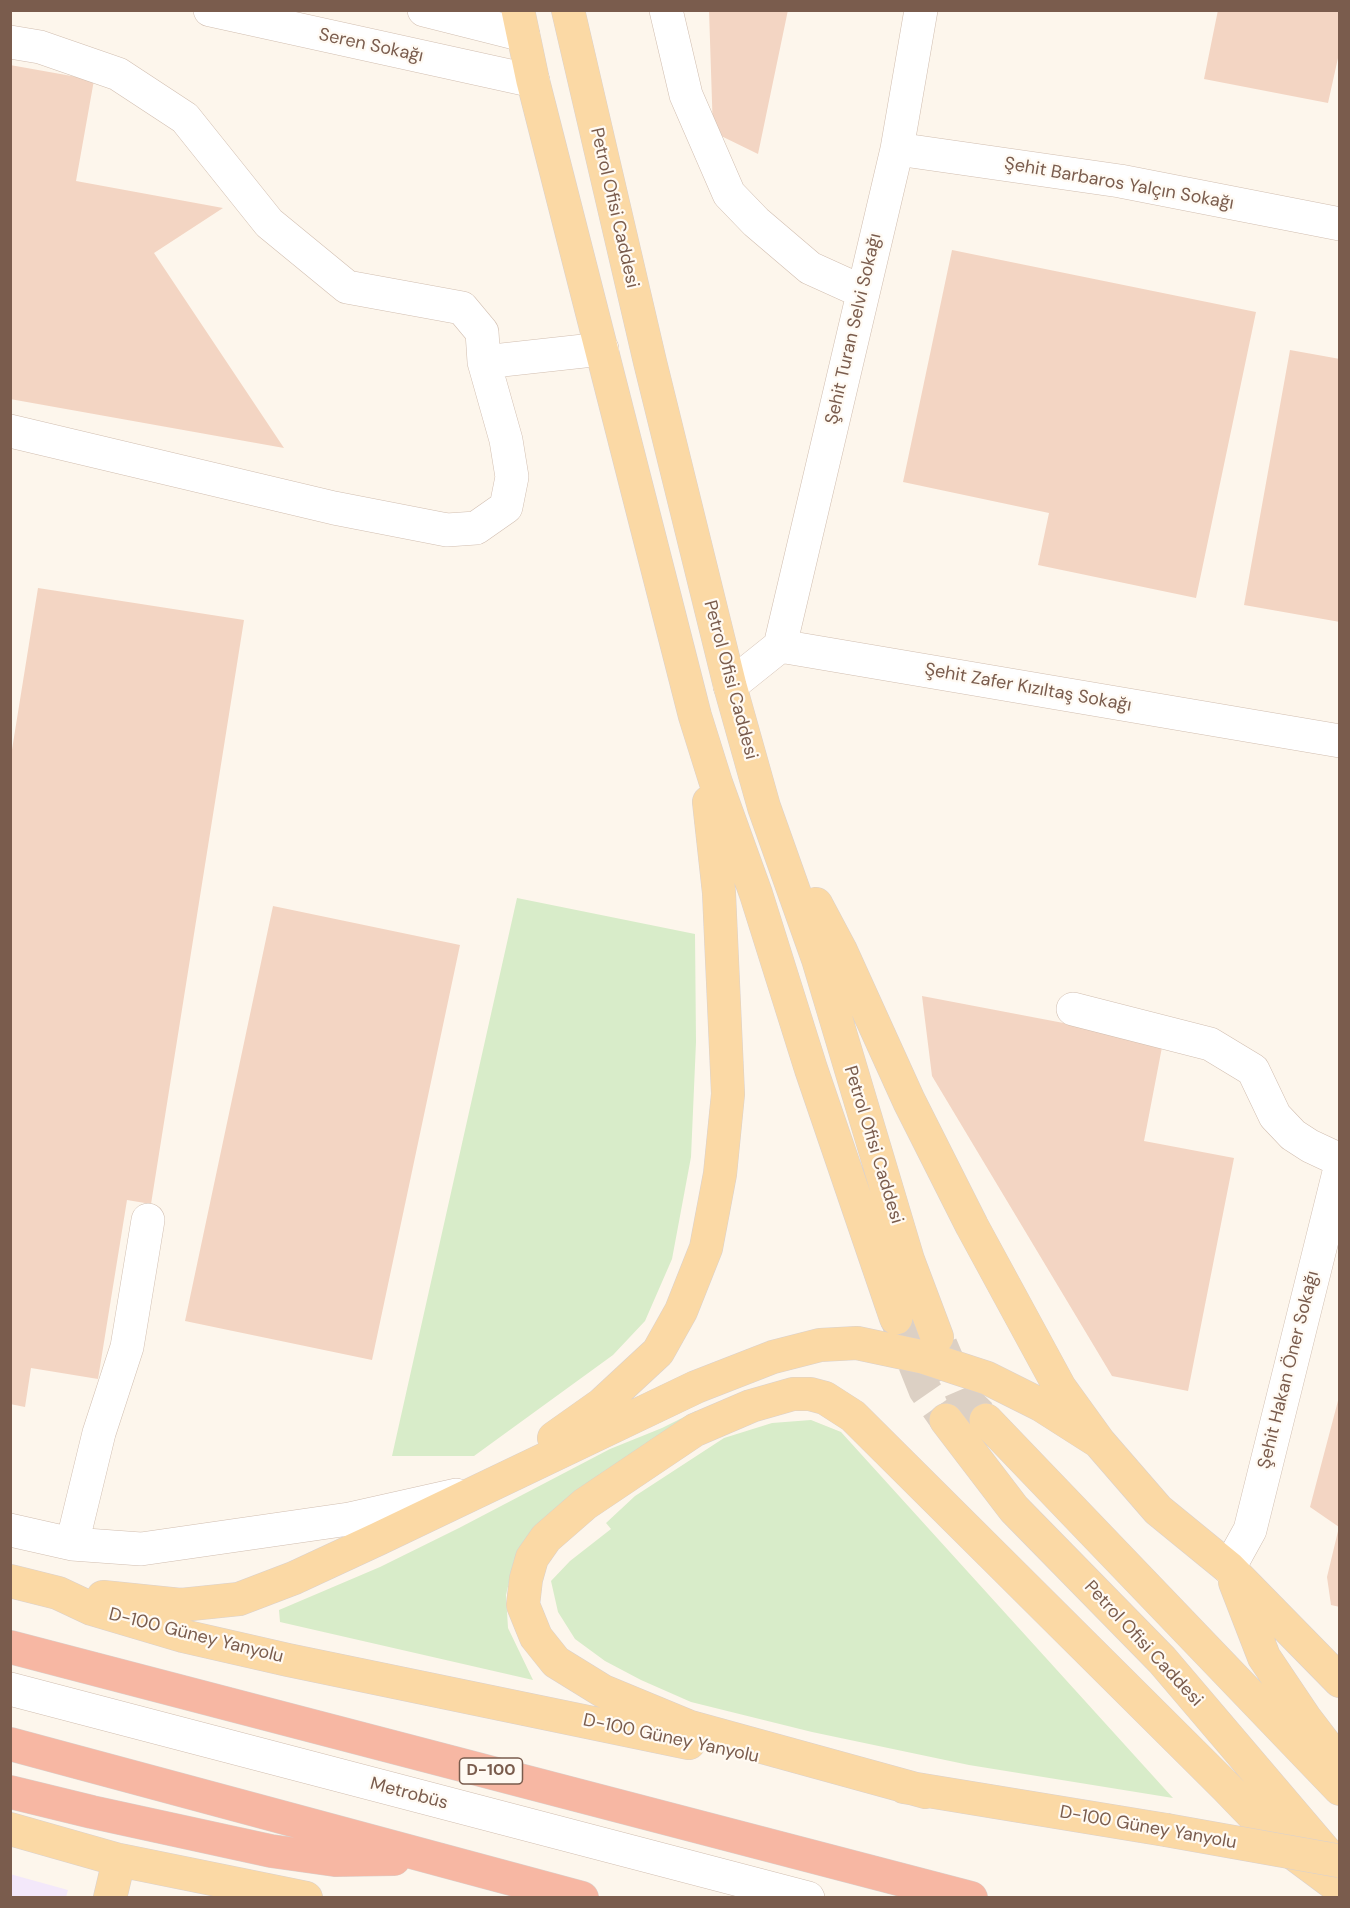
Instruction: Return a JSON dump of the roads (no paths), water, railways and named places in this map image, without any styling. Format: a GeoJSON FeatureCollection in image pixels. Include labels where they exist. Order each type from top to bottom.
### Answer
{"type":"FeatureCollection","features":[{"type":"Feature","properties":{"kind":"highway","name":"D-100"},"geometry":{"type":"LineString","coordinates":[[10,1647],[971,1898]]}},
{"type":"Feature","properties":{"kind":"highway"},"geometry":{"type":"LineString","coordinates":[[10,1744],[582,1898]]}},
{"type":"Feature","properties":{"kind":"highway"},"geometry":{"type":"LineString","coordinates":[[10,1792],[103,1815],[271,1851],[335,1860],[432,1858]]}},
{"type":"Feature","properties":{"kind":"main road","name":"Petrol Ofisi Caddesi"},"geometry":{"type":"LineString","coordinates":[[568,10],[650,362],[730,686],[764,807],[818,959],[908,1260],[937,1337]]}},
{"type":"Feature","properties":{"kind":"main road","name":"Petrol Ofisi Caddesi"},"geometry":{"type":"LineString","coordinates":[[520,23],[695,716],[716,783],[756,894],[811,1070],[896,1318]]}},
{"type":"Feature","properties":{"kind":"main road"},"geometry":{"type":"LineString","coordinates":[[481,1489],[602,1404],[658,1352],[681,1311],[706,1248],[720,1174],[728,1094],[718,882],[712,817],[695,716]]}},
{"type":"Feature","properties":{"kind":"main road"},"geometry":{"type":"LineString","coordinates":[[764,807],[841,951],[909,1101],[972,1226],[1060,1388],[1099,1442],[1158,1510],[1229,1568],[1340,1681]]}},
{"type":"Feature","properties":{"kind":"main road"},"geometry":{"type":"LineString","coordinates":[[58,1593],[182,1605],[239,1599],[304,1573],[696,1387],[773,1357],[820,1345],[857,1343],[923,1357],[987,1378],[1041,1405],[1099,1442]]}},
{"type":"Feature","properties":{"kind":"main road"},"geometry":{"type":"LineString","coordinates":[[926,1792],[690,1727],[603,1691],[556,1662],[536,1637],[523,1605],[526,1579],[532,1558],[546,1538],[585,1504],[695,1430],[751,1406],[793,1394],[810,1394],[825,1398],[853,1416],[1226,1786],[1281,1844],[1340,1888]]}},
{"type":"Feature","properties":{"kind":"main road","name":"Petrol Ofisi Caddesi"},"geometry":{"type":"LineString","coordinates":[[946,1420],[1014,1509],[1162,1660],[1340,1869]]}},
{"type":"Feature","properties":{"kind":"main road"},"geometry":{"type":"LineString","coordinates":[[986,1420],[1340,1790]]}},
{"type":"Feature","properties":{"kind":"main road"},"geometry":{"type":"LineString","coordinates":[[1229,1568],[1264,1657],[1305,1718],[1340,1763]]}},
{"type":"Feature","properties":{"kind":"main road","name":"D-100 Güney Yanyolu"},"geometry":{"type":"LineString","coordinates":[[10,1581],[58,1593],[92,1609],[195,1639],[288,1660],[926,1792],[1166,1830],[1340,1861]]}},
{"type":"Feature","properties":{"kind":"main road"},"geometry":{"type":"LineString","coordinates":[[10,1829],[119,1860],[306,1898]]}},
{"type":"Feature","properties":{"kind":"main road"},"geometry":{"type":"LineString","coordinates":[[110,1898],[119,1860]]}},
{"type":"Feature","properties":{"kind":"street","name":"Seren Sokağı"},"geometry":{"type":"LineString","coordinates":[[210,10],[533,81]]}},
{"type":"Feature","properties":{"kind":"street"},"geometry":{"type":"LineString","coordinates":[[424,10],[520,23]]}},
{"type":"Feature","properties":{"kind":"street"},"geometry":{"type":"LineString","coordinates":[[666,10],[686,95],[729,194],[756,222],[810,268],[863,292]]}},
{"type":"Feature","properties":{"kind":"street","name":"Şehit Turan Selvi Sokağı"},"geometry":{"type":"LineString","coordinates":[[780,646],[897,149],[921,10]]}},
{"type":"Feature","properties":{"kind":"street"},"geometry":{"type":"LineString","coordinates":[[10,42],[40,47],[118,74],[185,118],[269,223],[347,287],[462,308],[482,332],[484,362],[507,440],[512,477],[506,507],[476,528],[447,530],[334,508],[10,431]]}},
{"type":"Feature","properties":{"kind":"street","name":"Şehit Barbaros Yalçın Sokağı"},"geometry":{"type":"LineString","coordinates":[[897,149],[1120,181],[1340,224]]}},
{"type":"Feature","properties":{"kind":"street"},"geometry":{"type":"LineString","coordinates":[[484,362],[602,349]]}},
{"type":"Feature","properties":{"kind":"street"},"geometry":{"type":"LineString","coordinates":[[730,686],[780,646]]}},
{"type":"Feature","properties":{"kind":"street","name":"Şehit Zafer Kızıltaş Sokağı"},"geometry":{"type":"LineString","coordinates":[[780,646],[1340,741]]}},
{"type":"Feature","properties":{"kind":"street"},"geometry":{"type":"LineString","coordinates":[[1073,1009],[1210,1044],[1253,1070],[1275,1116],[1293,1135],[1340,1160]]}},
{"type":"Feature","properties":{"kind":"street","name":"Şehit Hakan Öner Sokağı"},"geometry":{"type":"LineString","coordinates":[[1229,1568],[1250,1530],[1340,1168]]}},
{"type":"Feature","properties":{"kind":"street"},"geometry":{"type":"LineString","coordinates":[[72,1544],[99,1433],[127,1347],[148,1220]]}},
{"type":"Feature","properties":{"kind":"street"},"geometry":{"type":"LineString","coordinates":[[10,1530],[72,1544],[141,1549],[349,1519],[481,1489]]}},
{"type":"Feature","properties":{"kind":"street","name":"Metrobüs"},"geometry":{"type":"LineString","coordinates":[[10,1689],[808,1898]]}},
{"type":"Feature","properties":{"kind":"tunnel"},"geometry":{"type":"LineString","coordinates":[[896,1318],[925,1390],[946,1420]]}},
{"type":"Feature","properties":{"kind":"tunnel"},"geometry":{"type":"LineString","coordinates":[[941,1345],[964,1399],[986,1420]]}}]}
